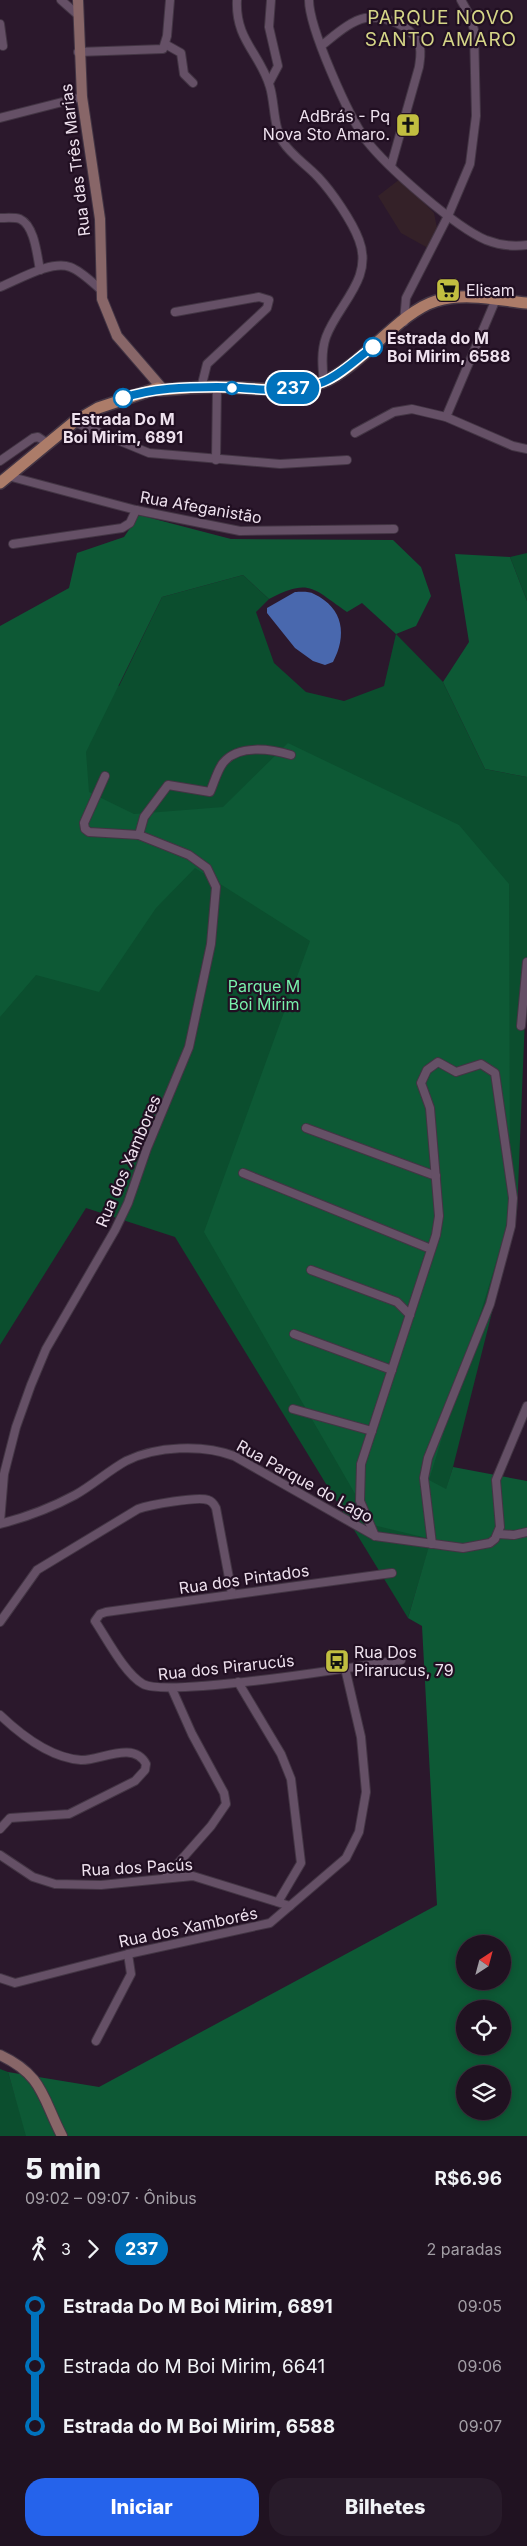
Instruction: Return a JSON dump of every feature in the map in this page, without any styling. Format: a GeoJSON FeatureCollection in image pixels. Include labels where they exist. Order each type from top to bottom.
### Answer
{"type":"FeatureCollection","features":[{"type":"Feature","properties":{"kind":"main road"},"geometry":{"type":"LineString","coordinates":[[4,480],[74,422],[98,408],[157,388],[210,386],[271,390],[306,387],[324,382],[404,322],[414,312],[436,301],[468,297],[527,303]]}},
{"type":"Feature","properties":{"kind":"street"},"geometry":{"type":"LineString","coordinates":[[62,0],[78,15]]}},
{"type":"Feature","properties":{"kind":"street","name":"Rua das Três Marias"},"geometry":{"type":"LineString","coordinates":[[78,0],[78,52],[82,97],[100,219],[101,290],[106,312],[117,336],[157,388]]}},
{"type":"Feature","properties":{"kind":"street"},"geometry":{"type":"LineString","coordinates":[[78,52],[160,50],[165,44],[170,0]]}},
{"type":"Feature","properties":{"kind":"street"},"geometry":{"type":"LineString","coordinates":[[237,0],[240,29],[269,83],[278,131],[283,143],[324,183],[354,229],[362,250],[362,270],[358,282],[326,338],[323,353],[324,382]]}},
{"type":"Feature","properties":{"kind":"street"},"geometry":{"type":"LineString","coordinates":[[269,83],[278,66],[269,27],[271,0]]}},
{"type":"Feature","properties":{"kind":"street"},"geometry":{"type":"LineString","coordinates":[[309,0],[310,15],[344,102],[366,140],[391,166],[448,216],[474,234],[490,242],[510,246],[527,245]]}},
{"type":"Feature","properties":{"kind":"street"},"geometry":{"type":"LineString","coordinates":[[404,322],[406,298],[448,216],[470,164],[476,116],[474,30],[471,18],[461,0]]}},
{"type":"Feature","properties":{"kind":"street"},"geometry":{"type":"LineString","coordinates":[[322,46],[356,22],[375,18],[387,20],[406,29],[419,43],[421,51],[419,67],[391,166]]}},
{"type":"Feature","properties":{"kind":"street"},"geometry":{"type":"LineString","coordinates":[[0,24],[3,46]]}},
{"type":"Feature","properties":{"kind":"street"},"geometry":{"type":"LineString","coordinates":[[165,44],[181,53],[184,74],[193,82]]}},
{"type":"Feature","properties":{"kind":"street"},"geometry":{"type":"LineString","coordinates":[[0,118],[82,97]]}},
{"type":"Feature","properties":{"kind":"street"},"geometry":{"type":"LineString","coordinates":[[0,218],[17,218],[26,224],[34,242],[40,270]]}},
{"type":"Feature","properties":{"kind":"street"},"geometry":{"type":"LineString","coordinates":[[0,287],[40,270],[59,266],[70,267],[101,290]]}},
{"type":"Feature","properties":{"kind":"street"},"geometry":{"type":"LineString","coordinates":[[175,312],[259,297],[269,300],[267,308],[207,364],[216,460]]}},
{"type":"Feature","properties":{"kind":"street"},"geometry":{"type":"LineString","coordinates":[[446,418],[496,299]]}},
{"type":"Feature","properties":{"kind":"street"},"geometry":{"type":"LineString","coordinates":[[355,433],[394,412],[407,408],[446,418],[513,446],[527,449]]}},
{"type":"Feature","properties":{"kind":"street"},"geometry":{"type":"LineString","coordinates":[[74,422],[149,453],[280,464],[347,460]]}},
{"type":"Feature","properties":{"kind":"street"},"geometry":{"type":"LineString","coordinates":[[0,461],[33,438],[38,437],[47,443]]}},
{"type":"Feature","properties":{"kind":"street","name":"Rua Afeganistão"},"geometry":{"type":"LineString","coordinates":[[4,480],[136,510],[254,533],[394,530]]}},
{"type":"Feature","properties":{"kind":"street"},"geometry":{"type":"LineString","coordinates":[[13,544],[122,528],[130,523],[136,510]]}},
{"type":"Feature","properties":{"kind":"street"},"geometry":{"type":"LineString","coordinates":[[139,835],[144,817],[168,785],[210,792],[223,764],[229,758],[254,749],[273,750],[291,755]]}},
{"type":"Feature","properties":{"kind":"street","name":"Rua dos Xambores"},"geometry":{"type":"LineString","coordinates":[[0,1523],[4,1474],[16,1427],[46,1349],[122,1217],[147,1148],[185,1060],[210,953],[216,887],[207,868],[189,855],[139,835],[89,832],[85,829],[84,823],[105,776]]}},
{"type":"Feature","properties":{"kind":"street"},"geometry":{"type":"LineString","coordinates":[[521,1026],[527,962]]}},
{"type":"Feature","properties":{"kind":"street"},"geometry":{"type":"LineString","coordinates":[[432,1544],[424,1478],[428,1458],[490,1304],[511,1226],[513,1198],[495,1073],[481,1064],[456,1072],[438,1062],[427,1070],[421,1083],[430,1108],[439,1216],[431,1249],[361,1464],[360,1501],[375,1536],[432,1544],[463,1548],[485,1546],[495,1540],[500,1526],[496,1480],[527,1406]]}},
{"type":"Feature","properties":{"kind":"street"},"geometry":{"type":"LineString","coordinates":[[306,1128],[436,1176]]}},
{"type":"Feature","properties":{"kind":"street"},"geometry":{"type":"LineString","coordinates":[[243,1173],[431,1249]]}},
{"type":"Feature","properties":{"kind":"street"},"geometry":{"type":"LineString","coordinates":[[311,1270],[397,1302],[410,1315]]}},
{"type":"Feature","properties":{"kind":"street"},"geometry":{"type":"LineString","coordinates":[[294,1334],[392,1370]]}},
{"type":"Feature","properties":{"kind":"street"},"geometry":{"type":"LineString","coordinates":[[293,1409],[372,1431]]}},
{"type":"Feature","properties":{"kind":"street","name":"Rua Parque do Lago"},"geometry":{"type":"LineString","coordinates":[[0,1523],[30,1516],[61,1502],[132,1458],[145,1454],[194,1447],[220,1450],[234,1456],[375,1536]]}},
{"type":"Feature","properties":{"kind":"street"},"geometry":{"type":"LineString","coordinates":[[0,1622],[37,1570],[138,1509],[152,1505],[204,1499],[214,1504],[232,1594]]}},
{"type":"Feature","properties":{"kind":"street"},"geometry":{"type":"LineString","coordinates":[[498,1534],[514,1535],[527,1532]]}},
{"type":"Feature","properties":{"kind":"street","name":"Rua dos Pintados"},"geometry":{"type":"LineString","coordinates":[[100,1614],[392,1573]]}},
{"type":"Feature","properties":{"kind":"street","name":"Rua dos Pirarucús"},"geometry":{"type":"LineString","coordinates":[[100,1614],[95,1621],[136,1680],[154,1689],[238,1682],[401,1660]]}},
{"type":"Feature","properties":{"kind":"street","name":"Rua dos Xamborés"},"geometry":{"type":"LineString","coordinates":[[0,1978],[15,1983],[128,1954],[263,1925],[277,1919],[346,1858],[354,1845],[364,1814],[365,1770],[361,1736],[345,1668]]}},
{"type":"Feature","properties":{"kind":"street"},"geometry":{"type":"LineString","coordinates":[[238,1682],[281,1754],[291,1779],[301,1862],[278,1902]]}},
{"type":"Feature","properties":{"kind":"street"},"geometry":{"type":"LineString","coordinates":[[166,1877],[211,1826],[226,1804],[224,1793],[192,1734],[172,1689]]}},
{"type":"Feature","properties":{"kind":"street"},"geometry":{"type":"LineString","coordinates":[[0,1715],[53,1754],[89,1760],[108,1755],[130,1753],[139,1755],[146,1764],[145,1770],[135,1781],[69,1814],[10,1818],[0,1829]]}},
{"type":"Feature","properties":{"kind":"street","name":"Rua dos Pacús"},"geometry":{"type":"LineString","coordinates":[[0,1855],[33,1877],[55,1884],[101,1885],[166,1877],[204,1877],[290,1906]]}},
{"type":"Feature","properties":{"kind":"street"},"geometry":{"type":"LineString","coordinates":[[96,2040],[131,1974],[128,1954]]}},
{"type":"Feature","properties":{"kind":"street"},"geometry":{"type":"LineString","coordinates":[[0,2055],[24,2068],[33,2076],[41,2088],[62,2136]]}},
{"type":"Feature","properties":{"kind":"shaded area"},"geometry":{"type":"Polygon","coordinates":[[[400,179],[434,213],[437,228],[428,248],[401,233],[378,196],[400,179]]]}},
{"type":"Feature","properties":{"kind":"green space","name":"Parque M Boi Mirim"},"geometry":{"type":"Polygon","coordinates":[[[139,515],[231,539],[393,540],[421,567],[431,596],[416,626],[396,634],[362,603],[347,612],[318,592],[302,588],[294,589],[269,599],[243,575],[162,597],[86,752],[89,792],[134,814],[223,807],[288,743],[459,825],[509,884],[510,1198],[507,1227],[429,1480],[446,1489],[453,1467],[527,1481],[527,2136],[26,2136],[8,2072],[99,2087],[437,1905],[422,1626],[408,1618],[431,1539],[373,1525],[204,1232],[310,941],[195,868],[156,908],[99,992],[36,975],[0,1017],[0,626],[69,588],[77,553],[124,537],[139,515]]]}},
{"type":"Feature","properties":{"kind":"green space"},"geometry":{"type":"Polygon","coordinates":[[[527,553],[527,601],[510,557],[527,553]]]}},
{"type":"Feature","properties":{"kind":"green space"},"geometry":{"type":"Polygon","coordinates":[[[455,554],[510,557],[527,601],[527,777],[485,769],[443,682],[469,642],[455,554]]]}},
{"type":"Feature","properties":{"kind":"green space","name":"Parque M Boi Mirim"},"geometry":{"type":"Polygon","coordinates":[[[243,575],[269,599],[256,612],[274,663],[306,692],[344,701],[384,686],[396,634],[443,682],[485,769],[527,777],[527,969],[517,1213],[453,1467],[408,1618],[175,1237],[86,1208],[0,1345],[0,651],[119,686],[162,597],[243,575]]]}},
{"type":"Feature","properties":{"kind":"green space"},"geometry":{"type":"Polygon","coordinates":[[[0,2069],[8,2072],[27,2136],[0,2136],[0,2069]]]}},
{"type":"Feature","properties":{"kind":"water"},"geometry":{"type":"Polygon","coordinates":[[[295,592],[314,594],[332,607],[337,615],[341,633],[333,662],[325,665],[313,661],[295,648],[267,613],[267,608],[295,592]]]}},
{"type":"Feature","properties":{"kind":"bus line","name":"237"},"geometry":{"type":"LineString","coordinates":[[123,398],[153,390],[217,387],[271,390],[306,387],[324,382],[373,347]]}},
{"type":"Feature","properties":{"kind":"place","name":"AdBrás - Pq Nova Sto Amaro."},"geometry":{"type":"Point","coordinates":[408,125]}},
{"type":"Feature","properties":{"kind":"place","name":"Elisam"},"geometry":{"type":"Point","coordinates":[448,290]}},
{"type":"Feature","properties":{"kind":"place","name":"Estrada do M Boi Mirim, 6588"},"geometry":{"type":"Point","coordinates":[373,347]}},
{"type":"Feature","properties":{"kind":"place","name":"Estrada Do M Boi Mirim, 6891"},"geometry":{"type":"Point","coordinates":[123,398]}},
{"type":"Feature","properties":{"kind":"place","name":"Rua Dos Pirarucus, 79"},"geometry":{"type":"Point","coordinates":[337,1661]}},
{"type":"Feature","properties":{"kind":"district","name":"PARQUE NOVO SANTO AMARO"},"geometry":{"type":"Point","coordinates":[441,28]}}]}
